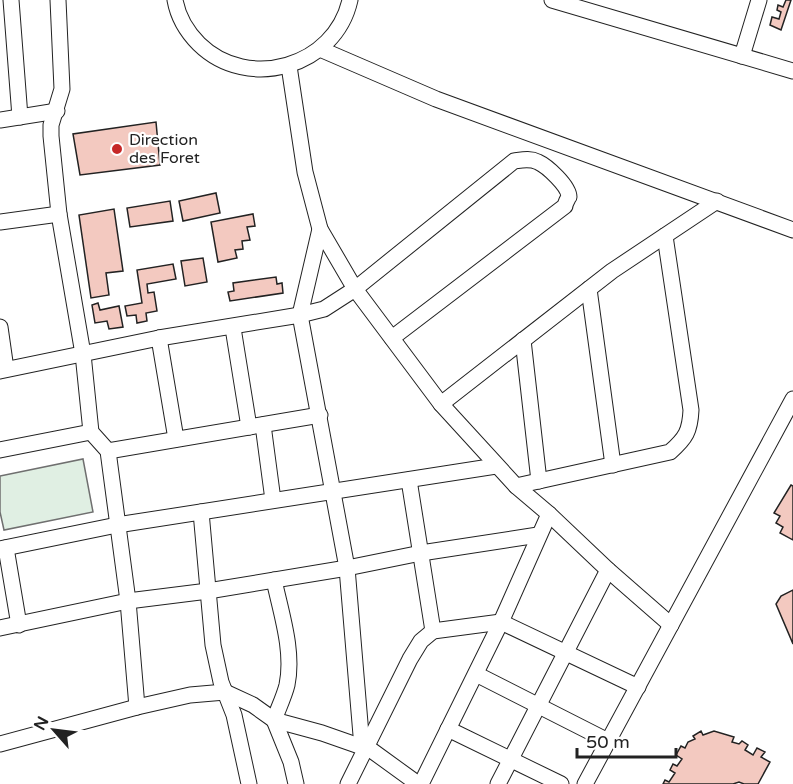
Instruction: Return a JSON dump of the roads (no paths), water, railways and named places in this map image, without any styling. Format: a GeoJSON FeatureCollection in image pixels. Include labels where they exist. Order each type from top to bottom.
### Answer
{"type":"FeatureCollection","features":[{"type":"Feature","properties":{"kind":"street"},"geometry":{"type":"LineString","coordinates":[[11,0],[20,117]]}},
{"type":"Feature","properties":{"kind":"street"},"geometry":{"type":"LineString","coordinates":[[58,0],[62,89],[51,125],[51,136],[59,214],[83,354],[91,432],[108,451],[128,601],[137,707]]}},
{"type":"Feature","properties":{"kind":"street"},"geometry":{"type":"LineString","coordinates":[[175,0],[176,9],[189,33],[209,53],[234,66],[261,70],[289,66],[320,49],[336,32],[348,10],[350,0]]}},
{"type":"Feature","properties":{"kind":"street"},"geometry":{"type":"LineString","coordinates":[[552,0],[793,71]]}},
{"type":"Feature","properties":{"kind":"street"},"geometry":{"type":"LineString","coordinates":[[742,56],[759,0]]}},
{"type":"Feature","properties":{"kind":"street"},"geometry":{"type":"LineString","coordinates":[[320,49],[436,99],[793,230]]}},
{"type":"Feature","properties":{"kind":"street"},"geometry":{"type":"LineString","coordinates":[[289,66],[305,172],[320,229],[355,288],[441,404],[496,466],[671,625]]}},
{"type":"Feature","properties":{"kind":"street"},"geometry":{"type":"LineString","coordinates":[[0,120],[57,111]]}},
{"type":"Feature","properties":{"kind":"street"},"geometry":{"type":"LineString","coordinates":[[0,327],[3,370],[159,338],[233,328],[324,309],[355,288],[514,161],[526,159],[537,161],[549,168],[567,189],[569,198],[565,206],[392,338]]}},
{"type":"Feature","properties":{"kind":"street"},"geometry":{"type":"LineString","coordinates":[[441,404],[589,289],[717,201]]}},
{"type":"Feature","properties":{"kind":"street"},"geometry":{"type":"LineString","coordinates":[[0,222],[59,214]]}},
{"type":"Feature","properties":{"kind":"street"},"geometry":{"type":"LineString","coordinates":[[320,229],[300,315],[347,568],[364,747]]}},
{"type":"Feature","properties":{"kind":"street"},"geometry":{"type":"LineString","coordinates":[[516,486],[670,452],[683,440],[690,427],[691,410],[665,236]]}},
{"type":"Feature","properties":{"kind":"street"},"geometry":{"type":"LineString","coordinates":[[589,289],[613,465]]}},
{"type":"Feature","properties":{"kind":"street"},"geometry":{"type":"LineString","coordinates":[[233,328],[273,500]]}},
{"type":"Feature","properties":{"kind":"street"},"geometry":{"type":"LineString","coordinates":[[159,338],[176,439]]}},
{"type":"Feature","properties":{"kind":"street"},"geometry":{"type":"LineString","coordinates":[[523,340],[539,481]]}},
{"type":"Feature","properties":{"kind":"street"},"geometry":{"type":"LineString","coordinates":[[585,784],[793,399]]}},
{"type":"Feature","properties":{"kind":"street"},"geometry":{"type":"LineString","coordinates":[[108,451],[320,415]]}},
{"type":"Feature","properties":{"kind":"street"},"geometry":{"type":"LineString","coordinates":[[0,450],[91,432]]}},
{"type":"Feature","properties":{"kind":"street"},"geometry":{"type":"LineString","coordinates":[[19,624],[3,549],[117,525],[496,466]]}},
{"type":"Feature","properties":{"kind":"street"},"geometry":{"type":"LineString","coordinates":[[409,480],[433,631]]}},
{"type":"Feature","properties":{"kind":"street"},"geometry":{"type":"LineString","coordinates":[[201,512],[213,645],[218,671],[234,715],[249,784]]}},
{"type":"Feature","properties":{"kind":"street"},"geometry":{"type":"LineString","coordinates":[[0,744],[137,707],[190,695],[225,692],[253,705],[274,720],[364,747],[419,784],[476,674],[549,514]]}},
{"type":"Feature","properties":{"kind":"street"},"geometry":{"type":"LineString","coordinates":[[0,628],[128,601],[208,591],[347,568],[421,552],[538,535]]}},
{"type":"Feature","properties":{"kind":"street"},"geometry":{"type":"LineString","coordinates":[[498,784],[608,570]]}},
{"type":"Feature","properties":{"kind":"street"},"geometry":{"type":"LineString","coordinates":[[274,580],[289,667],[287,687],[274,720],[291,762],[296,784]]}},
{"type":"Feature","properties":{"kind":"street"},"geometry":{"type":"LineString","coordinates":[[348,784],[364,747],[410,659],[421,641],[433,631],[501,622],[638,687]]}},
{"type":"Feature","properties":{"kind":"street"},"geometry":{"type":"LineString","coordinates":[[476,674],[608,741]]}},
{"type":"Feature","properties":{"kind":"street"},"geometry":{"type":"LineString","coordinates":[[448,729],[561,784]]}},
{"type":"Feature","properties":{"kind":"place","name":"Direction des Foret"},"geometry":{"type":"Point","coordinates":[117,149]}}]}
